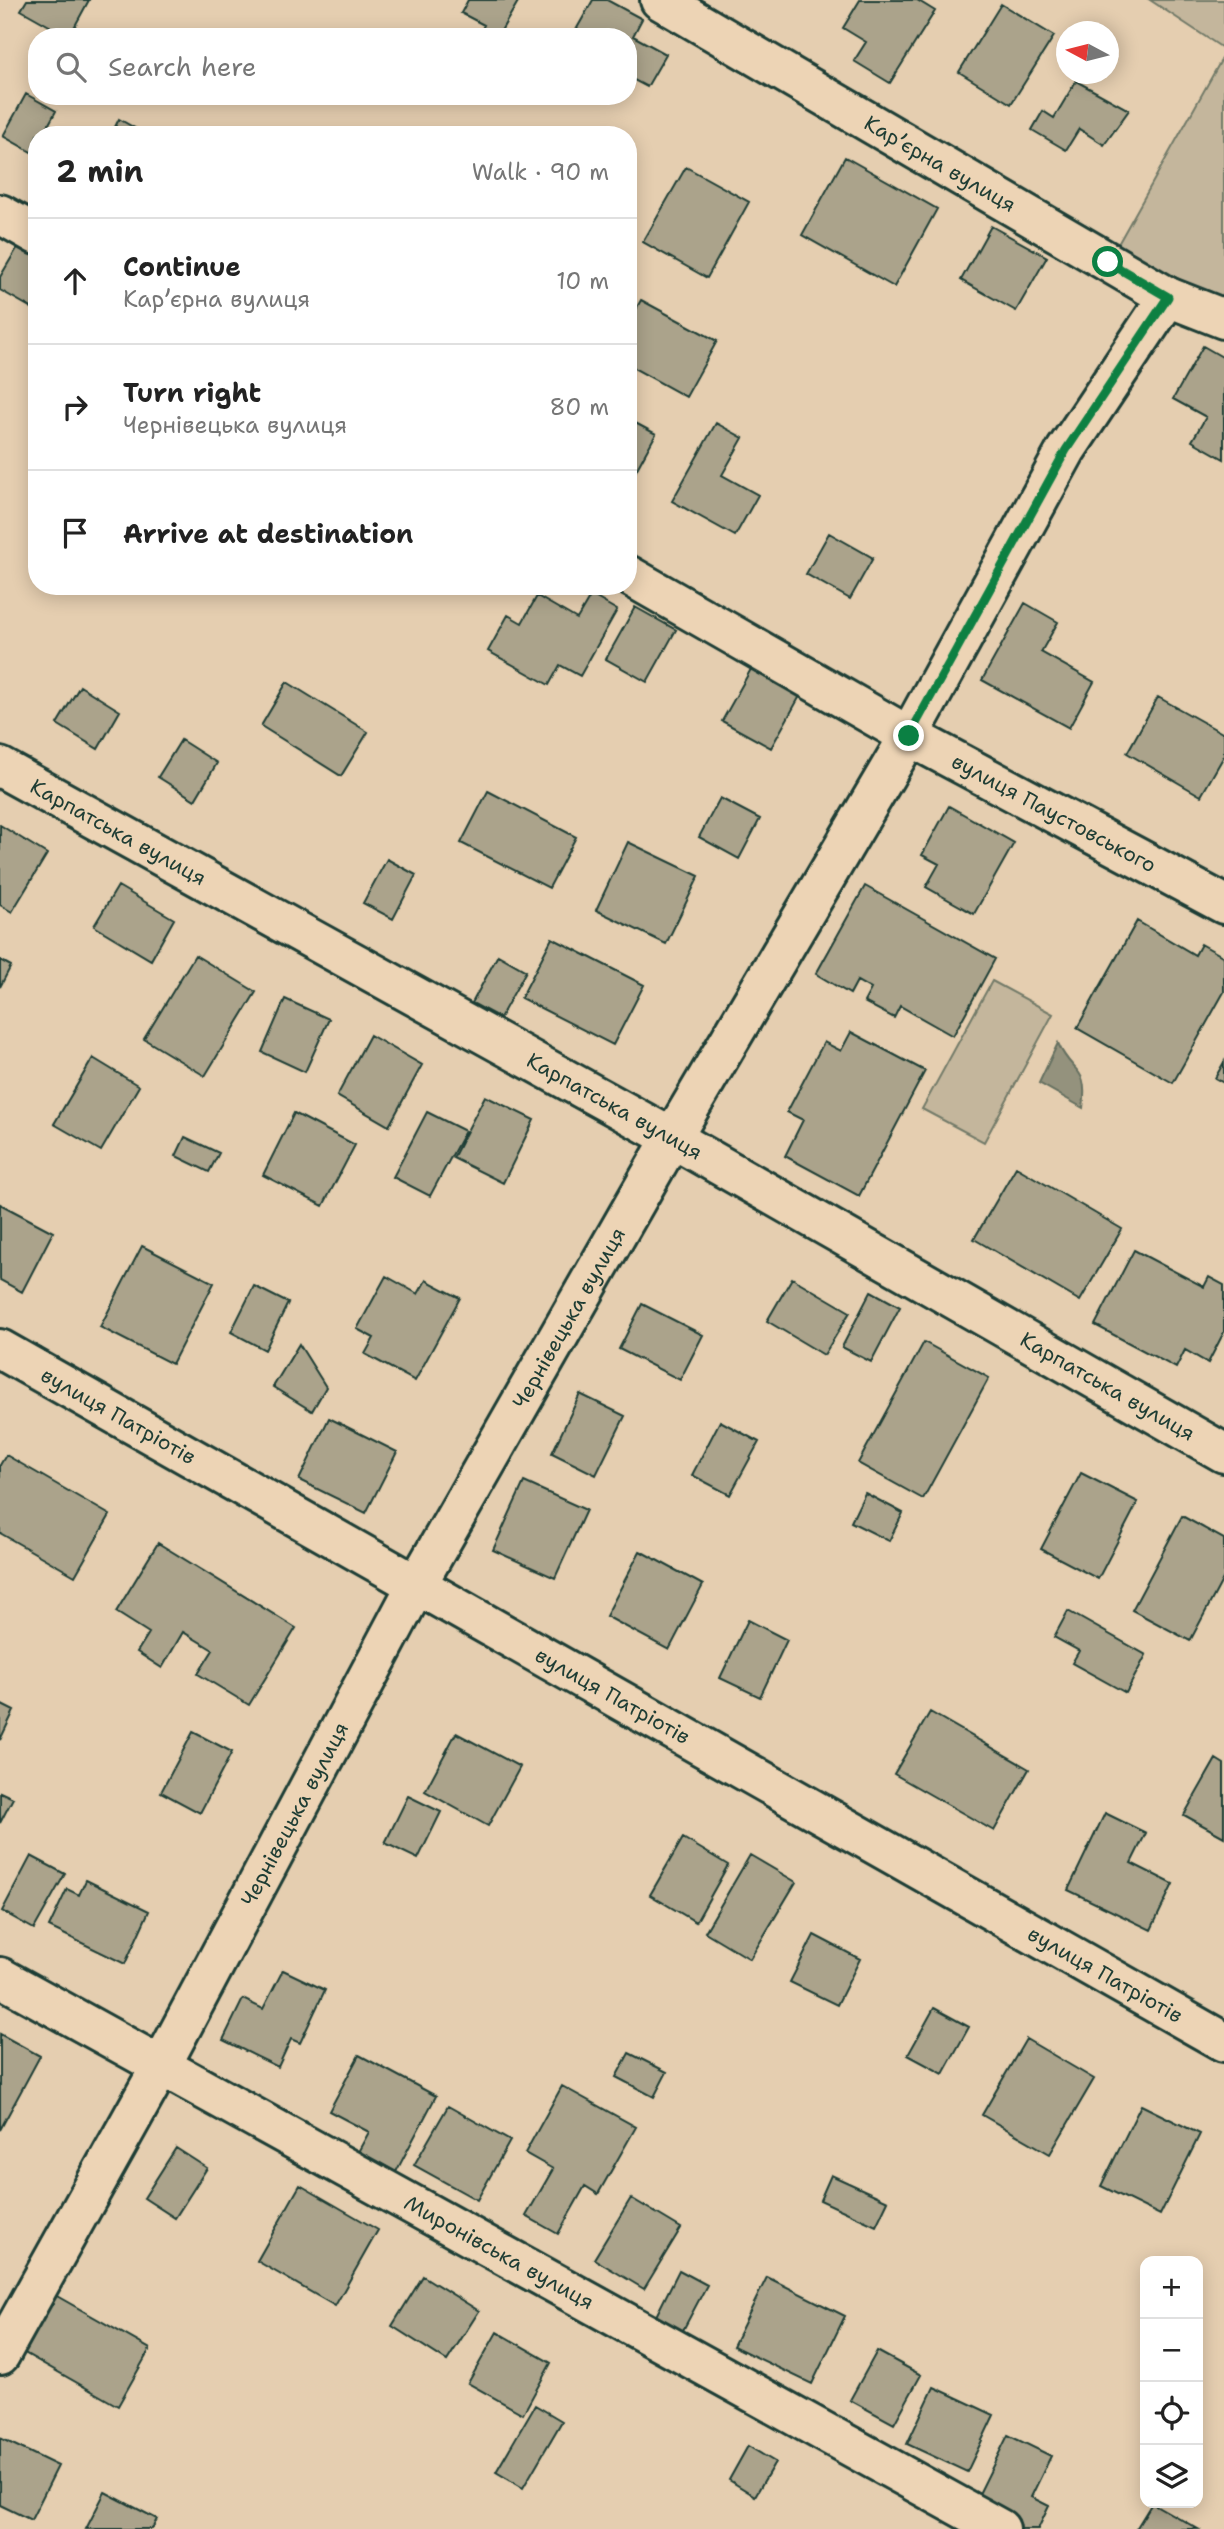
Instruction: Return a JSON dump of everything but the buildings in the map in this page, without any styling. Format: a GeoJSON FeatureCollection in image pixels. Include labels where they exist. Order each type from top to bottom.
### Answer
{"type":"FeatureCollection","features":[{"type":"Feature","properties":{"kind":"street","name":"Карʼєрна вулиця"},"geometry":{"type":"LineString","coordinates":[[660,0],[1168,297],[1224,319]]}},
{"type":"Feature","properties":{"kind":"street"},"geometry":{"type":"LineString","coordinates":[[0,214],[28,231]]}},
{"type":"Feature","properties":{"kind":"street","name":"Чернівецька вулиця"},"geometry":{"type":"LineString","coordinates":[[0,2355],[161,2066],[417,1584],[672,1138],[909,736],[1066,450],[1168,297]]}},
{"type":"Feature","properties":{"kind":"street","name":"вулиця Паустовського"},"geometry":{"type":"LineString","coordinates":[[637,580],[909,736],[1224,904]]}},
{"type":"Feature","properties":{"kind":"street","name":"Карпатська вулиця"},"geometry":{"type":"LineString","coordinates":[[0,766],[672,1138],[1224,1452]]}},
{"type":"Feature","properties":{"kind":"street","name":"вулиця Патріотів"},"geometry":{"type":"LineString","coordinates":[[0,1349],[1224,2042]]}},
{"type":"Feature","properties":{"kind":"street","name":"Миронівська вулиця"},"geometry":{"type":"LineString","coordinates":[[0,1977],[1000,2529]]}},
{"type":"Feature","properties":{"kind":"shaded area"},"geometry":{"type":"Polygon","coordinates":[[[1150,0],[1224,0],[1224,49],[1150,0]]]}},
{"type":"Feature","properties":{"kind":"shaded area"},"geometry":{"type":"Polygon","coordinates":[[[1224,55],[1224,313],[1108,262],[1224,55]]]}},
{"type":"Feature","properties":{"kind":"shaded area"},"geometry":{"type":"Polygon","coordinates":[[[992,981],[1053,1014],[984,1142],[922,1109],[992,981]]]}},
{"type":"Feature","properties":{"kind":"shaded area"},"geometry":{"type":"Polygon","coordinates":[[[1058,1043],[1084,1084],[1083,1108],[1039,1083],[1058,1043]]]}},
{"type":"Feature","properties":{"kind":"route"},"geometry":{"type":"LineString","coordinates":[[909,736],[1066,450],[1168,297],[1108,262]]}}]}
